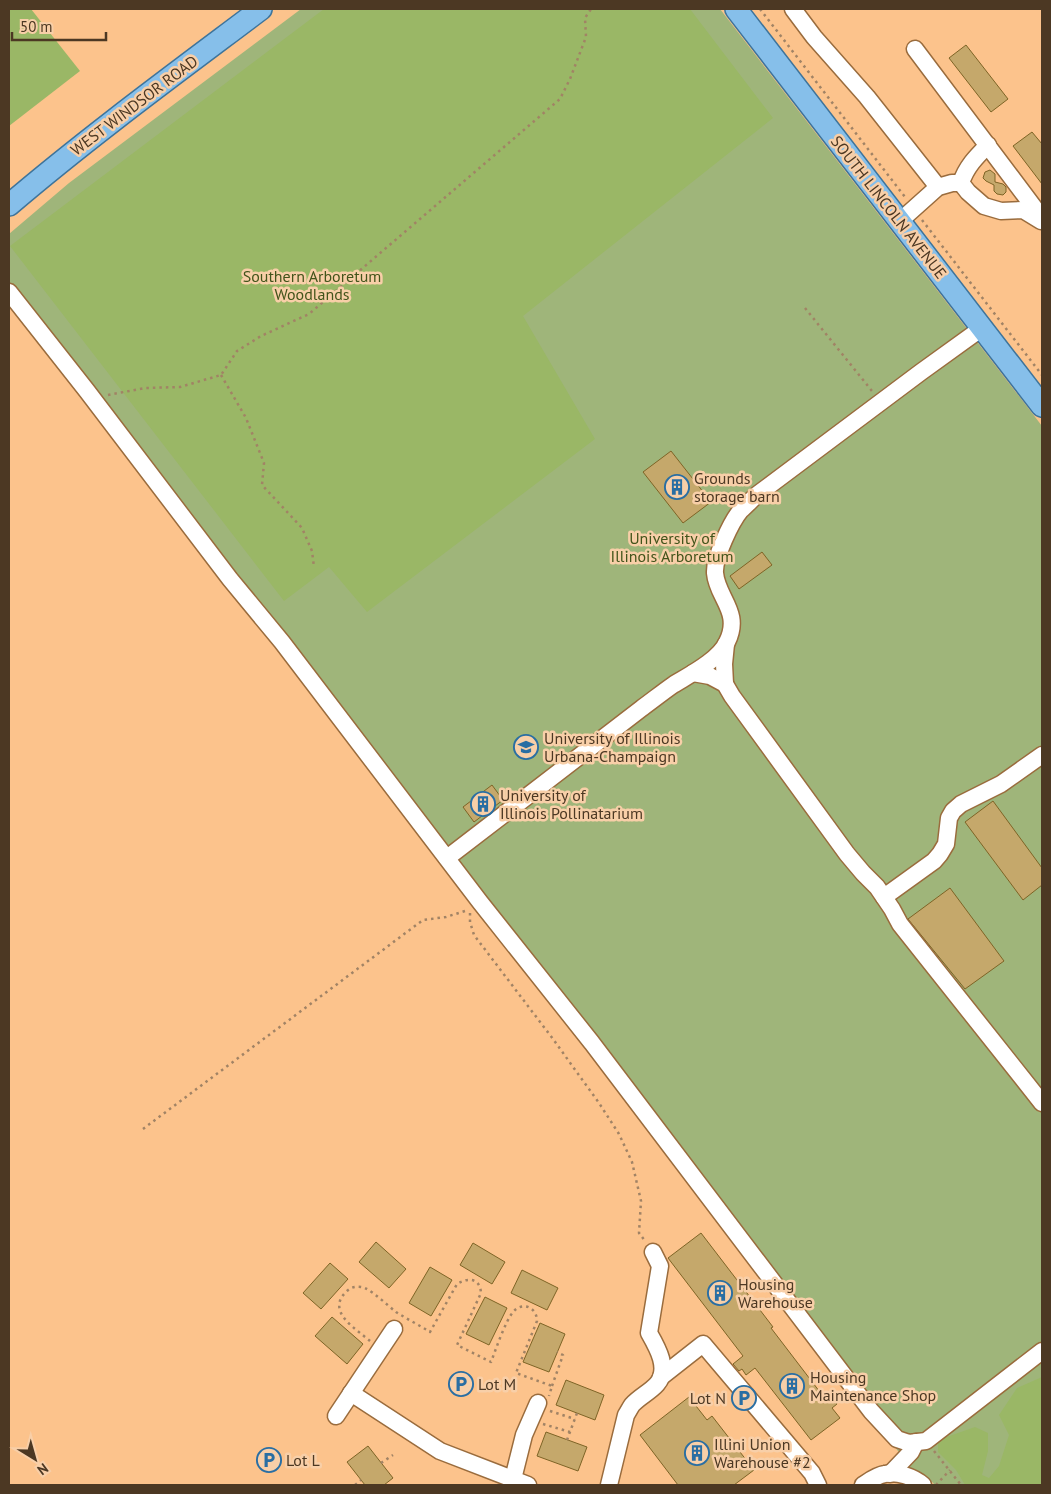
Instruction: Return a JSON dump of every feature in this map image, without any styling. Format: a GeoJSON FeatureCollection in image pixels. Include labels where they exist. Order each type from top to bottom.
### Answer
{"type":"FeatureCollection","features":[{"type":"Feature","properties":{"kind":"main road","name":"WEST WINDSOR ROAD"},"geometry":{"type":"LineString","coordinates":[[9,205],[64,158],[261,9]]}},
{"type":"Feature","properties":{"kind":"main road","name":"SOUTH LINCOLN AVENUE"},"geometry":{"type":"LineString","coordinates":[[736,9],[907,215],[982,328],[1042,405]]}},
{"type":"Feature","properties":{"kind":"street"},"geometry":{"type":"LineString","coordinates":[[793,9],[814,37],[867,97],[938,187]]}},
{"type":"Feature","properties":{"kind":"street"},"geometry":{"type":"LineString","coordinates":[[915,49],[1042,218]]}},
{"type":"Feature","properties":{"kind":"street"},"geometry":{"type":"LineString","coordinates":[[961,183],[971,163],[988,145]]}},
{"type":"Feature","properties":{"kind":"street"},"geometry":{"type":"LineString","coordinates":[[907,215],[938,187],[952,183],[961,183]]}},
{"type":"Feature","properties":{"kind":"street"},"geometry":{"type":"LineString","coordinates":[[961,183],[984,206],[1001,211],[1023,210],[1042,222]]}},
{"type":"Feature","properties":{"kind":"street"},"geometry":{"type":"LineString","coordinates":[[9,292],[592,1043],[871,1411],[897,1439],[909,1444],[921,1442]]}},
{"type":"Feature","properties":{"kind":"street"},"geometry":{"type":"LineString","coordinates":[[982,328],[758,494],[740,511],[730,527],[720,549],[715,574],[731,617],[731,631],[726,644],[724,664],[725,684],[732,696],[841,846],[877,887],[900,924],[1042,1103]]}},
{"type":"Feature","properties":{"kind":"street"},"geometry":{"type":"LineString","coordinates":[[447,858],[672,685],[693,673],[713,658],[726,644]]}},
{"type":"Feature","properties":{"kind":"street"},"geometry":{"type":"LineString","coordinates":[[693,673],[710,676],[725,684]]}},
{"type":"Feature","properties":{"kind":"street"},"geometry":{"type":"LineString","coordinates":[[884,897],[934,861],[940,854],[946,844],[948,818],[953,811],[961,804],[1001,784],[1042,755]]}},
{"type":"Feature","properties":{"kind":"street"},"geometry":{"type":"LineString","coordinates":[[653,1252],[660,1266],[649,1333],[660,1356],[661,1377]]}},
{"type":"Feature","properties":{"kind":"street"},"geometry":{"type":"LineString","coordinates":[[336,1416],[394,1329]]}},
{"type":"Feature","properties":{"kind":"street"},"geometry":{"type":"LineString","coordinates":[[609,1485],[626,1415],[632,1405],[657,1384],[661,1377],[703,1344],[812,1473],[818,1485]]}},
{"type":"Feature","properties":{"kind":"street"},"geometry":{"type":"LineString","coordinates":[[890,1474],[921,1442],[1042,1351]]}},
{"type":"Feature","properties":{"kind":"street"},"geometry":{"type":"LineString","coordinates":[[351,1393],[440,1451],[520,1482],[524,1435],[543,1405]]}},
{"type":"Feature","properties":{"kind":"street"},"geometry":{"type":"LineString","coordinates":[[863,1485],[886,1473],[902,1474],[919,1481],[923,1485]]}},
{"type":"Feature","properties":{"kind":"path"},"geometry":{"type":"LineString","coordinates":[[96,402],[110,394],[145,388],[180,387],[221,375],[237,351],[260,336],[309,314],[560,99],[586,37],[585,18],[591,9]]}},
{"type":"Feature","properties":{"kind":"path"},"geometry":{"type":"LineString","coordinates":[[760,9],[907,215],[1042,375]]}},
{"type":"Feature","properties":{"kind":"path"},"geometry":{"type":"LineString","coordinates":[[805,308],[881,402]]}},
{"type":"Feature","properties":{"kind":"path"},"geometry":{"type":"LineString","coordinates":[[221,375],[246,418],[264,462],[262,485],[302,528],[312,551],[314,567]]}},
{"type":"Feature","properties":{"kind":"path"},"geometry":{"type":"LineString","coordinates":[[143,1129],[423,920],[446,917],[470,910],[470,922],[474,935],[553,1039],[619,1134],[632,1162],[641,1201],[639,1234],[653,1252]]}},
{"type":"Feature","properties":{"kind":"path"},"geometry":{"type":"LineString","coordinates":[[375,1345],[340,1314],[338,1306],[340,1299],[350,1288],[360,1287],[367,1289],[398,1313],[430,1332],[457,1284],[471,1279],[481,1287],[481,1293],[457,1345],[490,1362],[513,1313],[521,1307],[527,1306],[532,1308],[537,1317],[536,1326],[516,1373],[552,1386]]}},
{"type":"Feature","properties":{"kind":"path"},"geometry":{"type":"LineString","coordinates":[[557,1352],[563,1355],[543,1405],[575,1419]]}},
{"type":"Feature","properties":{"kind":"path"},"geometry":{"type":"LineString","coordinates":[[568,1440],[577,1413]]}},
{"type":"Feature","properties":{"kind":"path"},"geometry":{"type":"LineString","coordinates":[[540,1424],[570,1432]]}},
{"type":"Feature","properties":{"kind":"path"},"geometry":{"type":"LineString","coordinates":[[921,1442],[950,1470],[961,1485]]}},
{"type":"Feature","properties":{"kind":"path"},"geometry":{"type":"LineString","coordinates":[[381,1463],[393,1455]]}},
{"type":"Feature","properties":{"kind":"path"},"geometry":{"type":"LineString","coordinates":[[936,1485],[950,1470]]}},
{"type":"Feature","properties":{"kind":"path"},"geometry":{"type":"LineString","coordinates":[[355,1485],[361,1480]]}},
{"type":"Feature","properties":{"kind":"shaded area","name":"University of Illinois Urbana-Champaign"},"geometry":{"type":"Polygon","coordinates":[[[9,9],[1042,9],[1042,1485],[9,1485],[9,9]]]}},
{"type":"Feature","properties":{"kind":"green space"},"geometry":{"type":"Polygon","coordinates":[[[9,9],[31,9],[80,71],[9,126],[9,9]]]}},
{"type":"Feature","properties":{"kind":"green space","name":"University of Illinois Arboretum"},"geometry":{"type":"Polygon","coordinates":[[[301,9],[720,9],[1042,426],[1042,1485],[935,1485],[927,1477],[913,1471],[592,1043],[9,292],[9,234],[69,183],[301,9]]]}},
{"type":"Feature","properties":{"kind":"green space","name":"Southern Arboretum Woodlands"},"geometry":{"type":"Polygon","coordinates":[[[324,9],[690,9],[773,118],[523,316],[595,439],[367,612],[329,567],[284,601],[10,246],[324,9]]]}},
{"type":"Feature","properties":{"kind":"green space"},"geometry":{"type":"Polygon","coordinates":[[[1042,1377],[1042,1485],[965,1485],[956,1470],[938,1452],[938,1440],[975,1427],[988,1433],[988,1451],[982,1475],[989,1478],[999,1466],[1009,1435],[999,1415],[1017,1388],[1042,1377]]]}},
{"type":"Feature","properties":{"kind":"building"},"geometry":{"type":"Polygon","coordinates":[[[966,45],[1008,99],[991,112],[949,58],[966,45]]]}},
{"type":"Feature","properties":{"kind":"building"},"geometry":{"type":"Polygon","coordinates":[[[1032,132],[1042,144],[1042,184],[1013,146],[1032,132]]]}},
{"type":"Feature","properties":{"kind":"building"},"geometry":{"type":"Polygon","coordinates":[[[990,170],[995,174],[995,182],[1006,187],[1006,192],[1003,195],[997,194],[994,191],[994,185],[983,178],[985,172],[990,170]]]}},
{"type":"Feature","properties":{"kind":"building","name":"Grounds storage barn"},"geometry":{"type":"Polygon","coordinates":[[[671,451],[711,502],[683,523],[643,472],[671,451]]]}},
{"type":"Feature","properties":{"kind":"building"},"geometry":{"type":"Polygon","coordinates":[[[762,552],[772,565],[739,589],[730,576],[762,552]]]}},
{"type":"Feature","properties":{"kind":"building","name":"University of Illinois Pollinatarium"},"geometry":{"type":"Polygon","coordinates":[[[492,785],[503,800],[474,822],[463,807],[492,785]]]}},
{"type":"Feature","properties":{"kind":"building"},"geometry":{"type":"Polygon","coordinates":[[[993,801],[1042,868],[1042,885],[1023,900],[965,822],[993,801]]]}},
{"type":"Feature","properties":{"kind":"building"},"geometry":{"type":"Polygon","coordinates":[[[950,888],[1004,961],[965,989],[908,919],[950,888]]]}},
{"type":"Feature","properties":{"kind":"building"},"geometry":{"type":"Polygon","coordinates":[[[701,1233],[826,1400],[831,1396],[837,1404],[832,1408],[840,1418],[811,1440],[755,1368],[746,1375],[742,1369],[739,1371],[733,1364],[743,1356],[668,1258],[701,1233]]]}},
{"type":"Feature","properties":{"kind":"building"},"geometry":{"type":"Polygon","coordinates":[[[376,1242],[406,1269],[389,1288],[359,1262],[376,1242]]]}},
{"type":"Feature","properties":{"kind":"building"},"geometry":{"type":"Polygon","coordinates":[[[473,1243],[505,1262],[492,1284],[460,1265],[473,1243]]]}},
{"type":"Feature","properties":{"kind":"building"},"geometry":{"type":"Polygon","coordinates":[[[330,1263],[348,1279],[321,1309],[303,1293],[330,1263]]]}},
{"type":"Feature","properties":{"kind":"building"},"geometry":{"type":"Polygon","coordinates":[[[430,1267],[452,1280],[431,1316],[409,1303],[430,1267]]]}},
{"type":"Feature","properties":{"kind":"building"},"geometry":{"type":"Polygon","coordinates":[[[522,1270],[558,1288],[547,1310],[511,1293],[522,1270]]]}},
{"type":"Feature","properties":{"kind":"building"},"geometry":{"type":"Polygon","coordinates":[[[485,1297],[507,1308],[489,1345],[466,1334],[485,1297]]]}},
{"type":"Feature","properties":{"kind":"building"},"geometry":{"type":"Polygon","coordinates":[[[332,1317],[363,1344],[347,1364],[315,1336],[332,1317]]]}},
{"type":"Feature","properties":{"kind":"building"},"geometry":{"type":"Polygon","coordinates":[[[540,1323],[565,1334],[549,1372],[523,1362],[540,1323]]]}},
{"type":"Feature","properties":{"kind":"building"},"geometry":{"type":"Polygon","coordinates":[[[566,1380],[604,1395],[595,1420],[556,1405],[566,1380]]]}},
{"type":"Feature","properties":{"kind":"building","name":"Illini Union Warehouse #2"},"geometry":{"type":"Polygon","coordinates":[[[689,1397],[707,1420],[712,1416],[754,1470],[734,1485],[678,1485],[640,1435],[689,1397]]]}},
{"type":"Feature","properties":{"kind":"building"},"geometry":{"type":"Polygon","coordinates":[[[546,1432],[587,1447],[578,1471],[537,1456],[546,1432]]]}},
{"type":"Feature","properties":{"kind":"building"},"geometry":{"type":"Polygon","coordinates":[[[368,1446],[393,1478],[384,1485],[365,1485],[347,1462],[368,1446]]]}},
{"type":"Feature","properties":{"kind":"place","name":"Grounds storage barn"},"geometry":{"type":"Point","coordinates":[677,487]}},
{"type":"Feature","properties":{"kind":"place","name":"University of Illinois Urbana-Champaign"},"geometry":{"type":"Point","coordinates":[526,747]}},
{"type":"Feature","properties":{"kind":"place","name":"University of Illinois Pollinatarium"},"geometry":{"type":"Point","coordinates":[483,804]}},
{"type":"Feature","properties":{"kind":"place","name":"Housing Warehouse"},"geometry":{"type":"Point","coordinates":[720,1293]}},
{"type":"Feature","properties":{"kind":"place","name":"Lot M"},"geometry":{"type":"Point","coordinates":[461,1384]}},
{"type":"Feature","properties":{"kind":"place","name":"Housing Maintenance Shop"},"geometry":{"type":"Point","coordinates":[792,1386]}},
{"type":"Feature","properties":{"kind":"place","name":"Lot N"},"geometry":{"type":"Point","coordinates":[744,1398]}},
{"type":"Feature","properties":{"kind":"place","name":"Illini Union Warehouse #2"},"geometry":{"type":"Point","coordinates":[697,1453]}},
{"type":"Feature","properties":{"kind":"place","name":"Lot L"},"geometry":{"type":"Point","coordinates":[269,1460]}}]}
